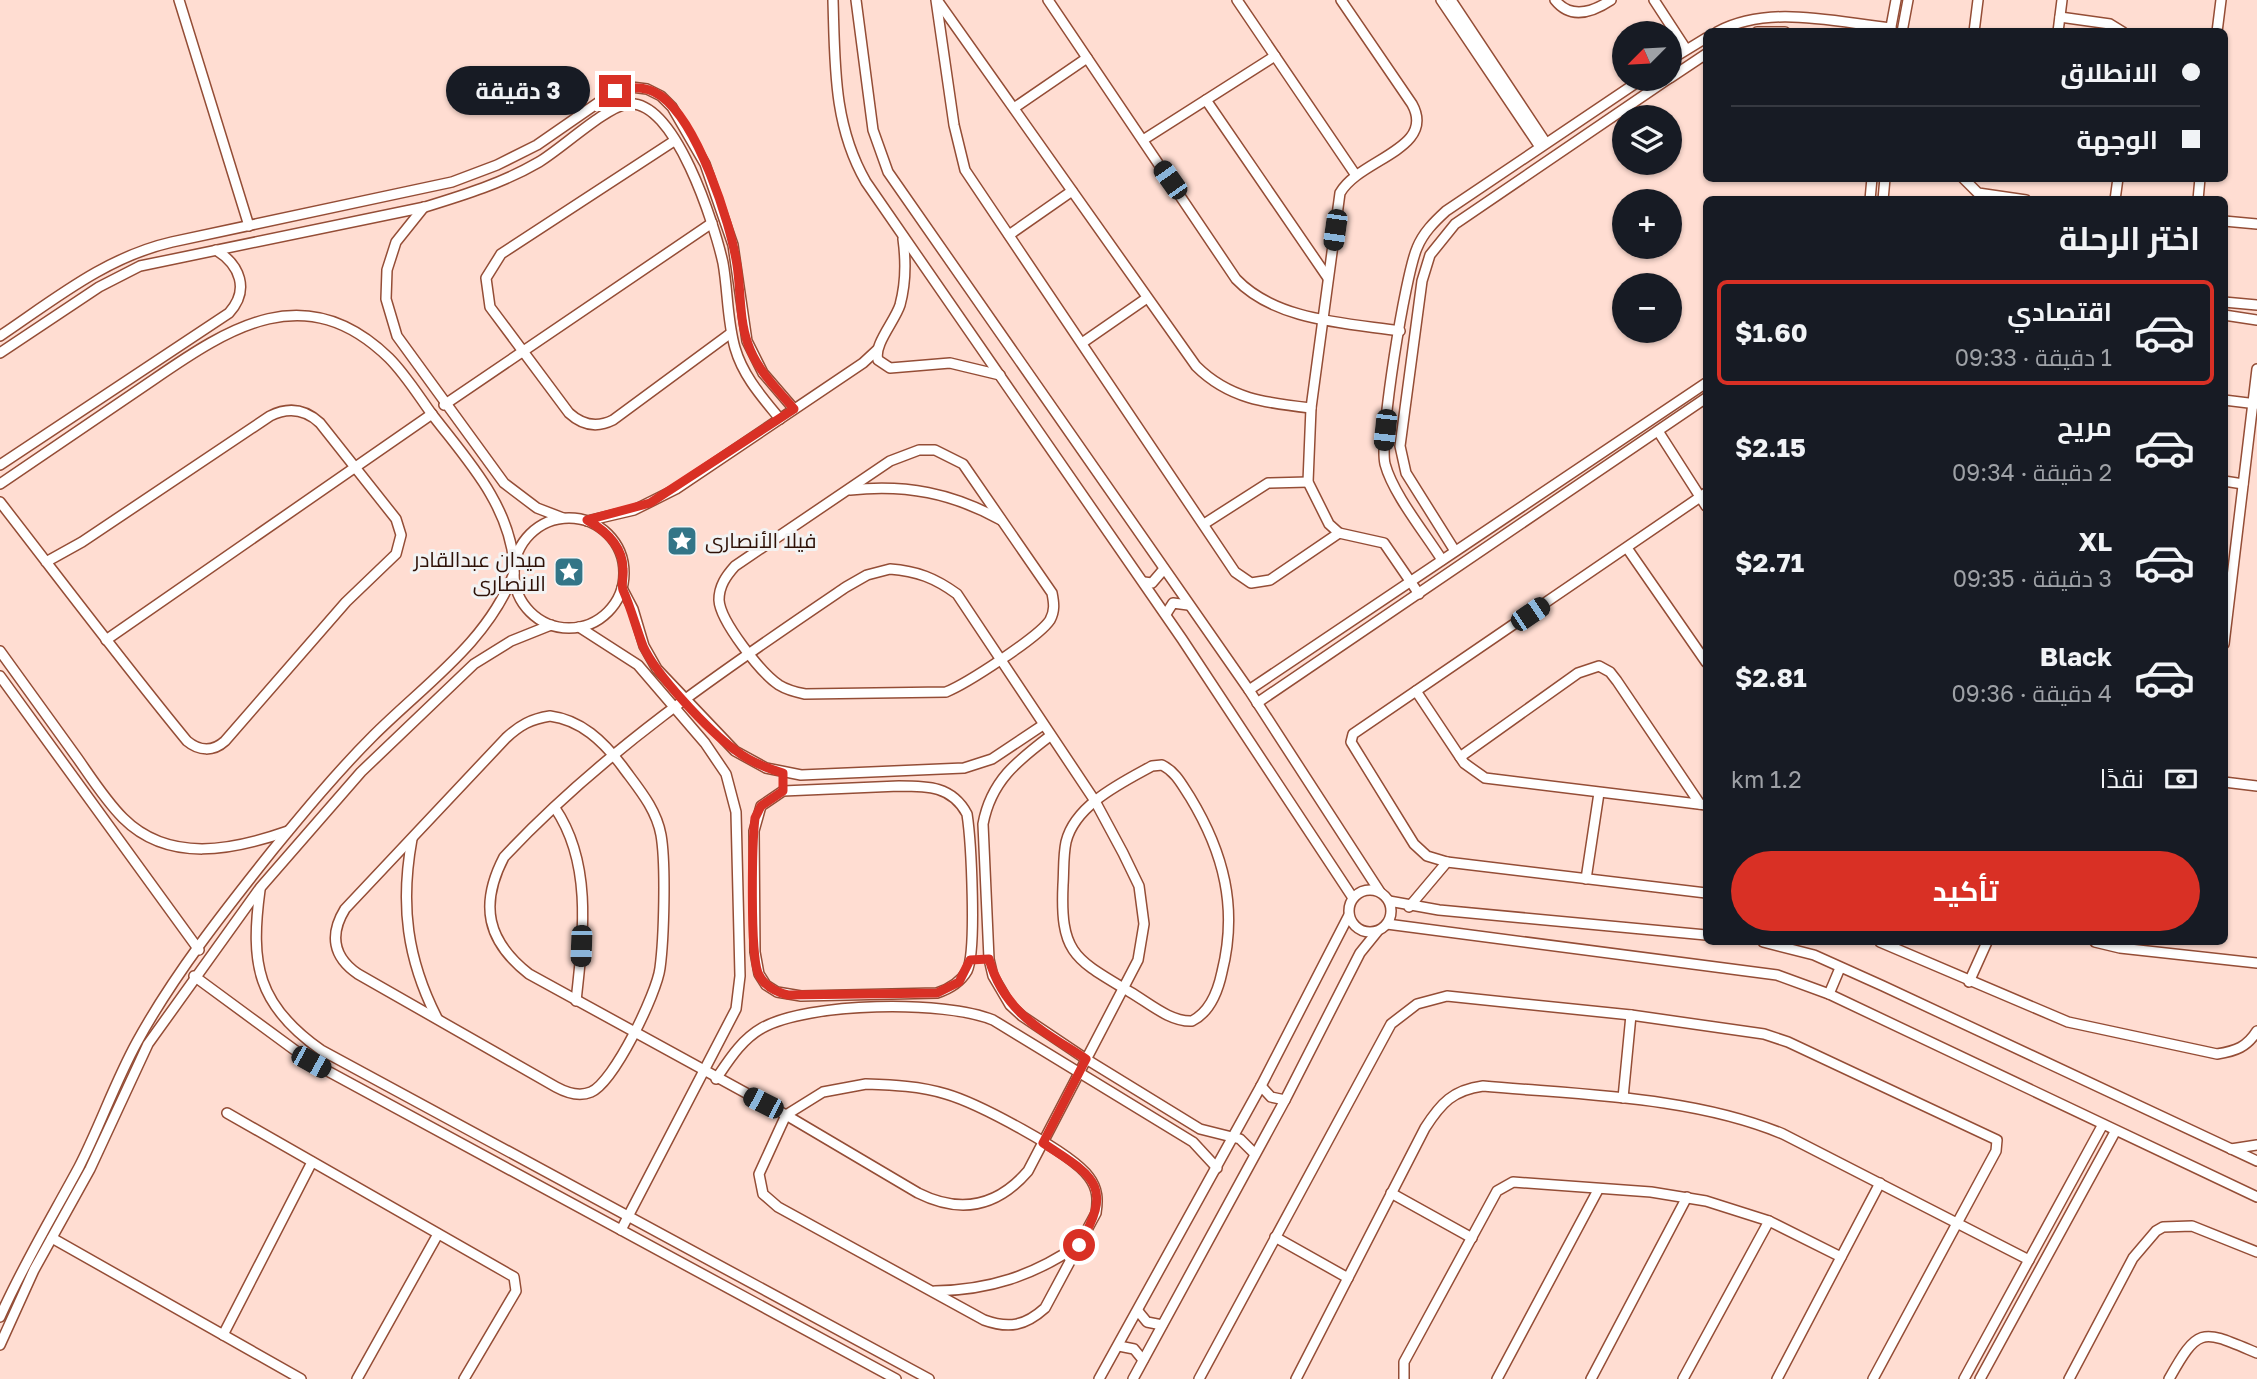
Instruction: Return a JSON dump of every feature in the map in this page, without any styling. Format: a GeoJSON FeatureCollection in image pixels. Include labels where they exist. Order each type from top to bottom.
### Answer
{"type":"FeatureCollection","features":[{"type":"Feature","properties":{"kind":"street"},"geometry":{"type":"LineString","coordinates":[[179,0],[249,226]]}},
{"type":"Feature","properties":{"kind":"street"},"geometry":{"type":"LineString","coordinates":[[833,0],[838,106],[845,138],[866,182],[1166,614],[1353,898],[1349,915],[1261,1086],[1099,1379]]}},
{"type":"Feature","properties":{"kind":"street"},"geometry":{"type":"LineString","coordinates":[[856,0],[873,130],[888,172],[1249,690],[1389,901],[1409,907],[1703,935]]}},
{"type":"Feature","properties":{"kind":"street"},"geometry":{"type":"LineString","coordinates":[[937,0],[1196,366],[1218,385],[1244,398],[1311,408]]}},
{"type":"Feature","properties":{"kind":"street"},"geometry":{"type":"LineString","coordinates":[[937,0],[959,151],[972,183],[1235,572],[1251,583],[1270,580],[1339,533]]}},
{"type":"Feature","properties":{"kind":"street"},"geometry":{"type":"LineString","coordinates":[[1048,0],[1236,279],[1247,291],[1270,303],[1323,319],[1400,331]]}},
{"type":"Feature","properties":{"kind":"street"},"geometry":{"type":"LineString","coordinates":[[1237,0],[1355,174]]}},
{"type":"Feature","properties":{"kind":"street"},"geometry":{"type":"LineString","coordinates":[[1341,0],[1418,115],[1419,128],[1413,139],[1355,174],[1340,193],[1311,408],[1308,482],[1329,524],[1339,533],[1384,543],[1419,594]]}},
{"type":"Feature","properties":{"kind":"street"},"geometry":{"type":"LineString","coordinates":[[1441,0],[1543,145]]}},
{"type":"Feature","properties":{"kind":"street"},"geometry":{"type":"LineString","coordinates":[[1451,0],[1543,145]]}},
{"type":"Feature","properties":{"kind":"street"},"geometry":{"type":"LineString","coordinates":[[1555,0],[1574,13],[1590,12],[1611,0]]}},
{"type":"Feature","properties":{"kind":"street"},"geometry":{"type":"LineString","coordinates":[[1654,0],[1686,50]]}},
{"type":"Feature","properties":{"kind":"street"},"geometry":{"type":"LineString","coordinates":[[1890,28],[1895,0]]}},
{"type":"Feature","properties":{"kind":"street"},"geometry":{"type":"LineString","coordinates":[[1903,28],[1908,0]]}},
{"type":"Feature","properties":{"kind":"street"},"geometry":{"type":"LineString","coordinates":[[1974,28],[1978,0]]}},
{"type":"Feature","properties":{"kind":"street"},"geometry":{"type":"LineString","coordinates":[[2059,28],[2062,0]]}},
{"type":"Feature","properties":{"kind":"street"},"geometry":{"type":"LineString","coordinates":[[2218,28],[2221,0]]}},
{"type":"Feature","properties":{"kind":"street"},"geometry":{"type":"LineString","coordinates":[[1726,28],[1744,20],[1774,16],[1881,28]]}},
{"type":"Feature","properties":{"kind":"street"},"geometry":{"type":"LineString","coordinates":[[2060,17],[2110,24],[2116,28]]}},
{"type":"Feature","properties":{"kind":"street"},"geometry":{"type":"LineString","coordinates":[[1682,52],[1703,40]]}},
{"type":"Feature","properties":{"kind":"street"},"geometry":{"type":"LineString","coordinates":[[1143,140],[1275,56]]}},
{"type":"Feature","properties":{"kind":"street"},"geometry":{"type":"LineString","coordinates":[[1682,70],[1703,56]]}},
{"type":"Feature","properties":{"kind":"street"},"geometry":{"type":"LineString","coordinates":[[1014,108],[1087,58]]}},
{"type":"Feature","properties":{"kind":"street"},"geometry":{"type":"LineString","coordinates":[[0,336],[114,262],[157,246],[429,187],[475,174],[537,145],[615,91],[631,87],[647,89],[661,96],[672,107],[705,164],[733,245],[747,341],[763,373],[794,409]]}},
{"type":"Feature","properties":{"kind":"street"},"geometry":{"type":"LineString","coordinates":[[1443,560],[1392,480],[1385,464],[1385,430],[1412,263],[1425,233],[1446,211],[1623,91]]}},
{"type":"Feature","properties":{"kind":"street"},"geometry":{"type":"LineString","coordinates":[[1626,105],[1648,91]]}},
{"type":"Feature","properties":{"kind":"street"},"geometry":{"type":"LineString","coordinates":[[1612,98],[1617,105]]}},
{"type":"Feature","properties":{"kind":"street"},"geometry":{"type":"LineString","coordinates":[[1206,100],[1328,278]]}},
{"type":"Feature","properties":{"kind":"street"},"geometry":{"type":"LineString","coordinates":[[0,353],[123,273],[157,261],[425,207],[516,174],[556,152],[623,105],[640,105],[653,111],[674,141],[696,181],[712,223],[723,267],[731,333],[744,372],[780,419]]}},
{"type":"Feature","properties":{"kind":"street"},"geometry":{"type":"LineString","coordinates":[[1455,551],[1406,472],[1400,446],[1425,268],[1436,243],[1455,224],[1612,115]]}},
{"type":"Feature","properties":{"kind":"street"},"geometry":{"type":"LineString","coordinates":[[674,141],[502,254],[492,265],[485,286],[487,300],[569,413],[580,421],[600,425],[613,420],[731,333]]}},
{"type":"Feature","properties":{"kind":"street"},"geometry":{"type":"LineString","coordinates":[[1967,182],[1978,193],[1999,196]]}},
{"type":"Feature","properties":{"kind":"street"},"geometry":{"type":"LineString","coordinates":[[1009,235],[1072,191]]}},
{"type":"Feature","properties":{"kind":"street"},"geometry":{"type":"LineString","coordinates":[[425,207],[409,223],[396,242],[387,271],[386,299],[402,347],[504,482],[537,508],[563,518],[587,520],[650,503],[863,363],[877,350],[892,324],[904,289],[902,233]]}},
{"type":"Feature","properties":{"kind":"street"},"geometry":{"type":"LineString","coordinates":[[2228,220],[2257,224]]}},
{"type":"Feature","properties":{"kind":"street"},"geometry":{"type":"LineString","coordinates":[[444,405],[712,223]]}},
{"type":"Feature","properties":{"kind":"street"},"geometry":{"type":"LineString","coordinates":[[0,465],[229,313],[238,301],[240,279],[229,259],[216,250]]}},
{"type":"Feature","properties":{"kind":"street"},"geometry":{"type":"LineString","coordinates":[[1412,263],[1425,268]]}},
{"type":"Feature","properties":{"kind":"street"},"geometry":{"type":"LineString","coordinates":[[1082,343],[1147,298]]}},
{"type":"Feature","properties":{"kind":"street"},"geometry":{"type":"LineString","coordinates":[[2228,302],[2257,305]]}},
{"type":"Feature","properties":{"kind":"street"},"geometry":{"type":"LineString","coordinates":[[0,484],[214,339],[271,316],[317,319],[357,334],[391,360],[488,487],[501,512],[512,544],[515,586],[528,610],[551,625]]}},
{"type":"Feature","properties":{"kind":"street"},"geometry":{"type":"LineString","coordinates":[[2228,316],[2257,320]]}},
{"type":"Feature","properties":{"kind":"street"},"geometry":{"type":"LineString","coordinates":[[877,350],[878,360],[890,368],[950,363],[1000,375]]}},
{"type":"Feature","properties":{"kind":"street"},"geometry":{"type":"LineString","coordinates":[[2228,610],[2257,369]]}},
{"type":"Feature","properties":{"kind":"street"},"geometry":{"type":"LineString","coordinates":[[1249,690],[1703,385]]}},
{"type":"Feature","properties":{"kind":"street"},"geometry":{"type":"LineString","coordinates":[[1257,703],[1703,400]]}},
{"type":"Feature","properties":{"kind":"street"},"geometry":{"type":"LineString","coordinates":[[2228,400],[2255,403]]}},
{"type":"Feature","properties":{"kind":"street"},"geometry":{"type":"LineString","coordinates":[[0,502],[46,562],[106,640],[187,741],[202,749],[220,746],[346,602],[399,549],[401,535],[399,524],[315,418],[302,412],[282,411],[165,484],[82,542],[46,562]]}},
{"type":"Feature","properties":{"kind":"street"},"geometry":{"type":"LineString","coordinates":[[106,640],[432,414]]}},
{"type":"Feature","properties":{"kind":"street"},"geometry":{"type":"LineString","coordinates":[[1658,431],[1703,498]]}},
{"type":"Feature","properties":{"kind":"street"},"geometry":{"type":"LineString","coordinates":[[935,450],[963,464],[1002,521],[1052,593],[1054,603],[1049,622],[956,688],[935,694],[805,694],[777,684],[722,614],[719,601],[726,576],[735,566],[904,453],[935,450]]}},
{"type":"Feature","properties":{"kind":"street"},"geometry":{"type":"LineString","coordinates":[[1203,524],[1268,483],[1308,482]]}},
{"type":"Feature","properties":{"kind":"street"},"geometry":{"type":"LineString","coordinates":[[2228,482],[2243,484]]}},
{"type":"Feature","properties":{"kind":"street"},"geometry":{"type":"LineString","coordinates":[[850,490],[881,487],[924,490],[974,506],[1002,521]]}},
{"type":"Feature","properties":{"kind":"street"},"geometry":{"type":"LineString","coordinates":[[1703,500],[1353,734],[1351,742],[1414,844],[1427,856],[1447,862],[1703,893]]}},
{"type":"Feature","properties":{"kind":"street"},"geometry":{"type":"LineString","coordinates":[[0,1317],[24,1264],[81,1163],[139,1039],[199,950],[290,831],[352,758],[479,636],[499,606],[521,544],[543,524],[563,518]]}},
{"type":"Feature","properties":{"kind":"street"},"geometry":{"type":"LineString","coordinates":[[579,627],[606,614],[622,588],[624,566],[620,551],[612,538],[587,520]]}},
{"type":"Feature","properties":{"kind":"street"},"geometry":{"type":"LineString","coordinates":[[1627,548],[1703,658]]}},
{"type":"Feature","properties":{"kind":"street"},"geometry":{"type":"LineString","coordinates":[[890,569],[926,575],[957,594],[999,659],[1095,801],[1139,886],[1144,923],[1138,960],[1028,1171],[1014,1187],[987,1202],[957,1206],[936,1202],[786,1115],[705,1073],[529,974],[511,960],[498,942],[491,921],[489,899],[494,877],[504,857],[613,755],[684,698],[867,575],[890,569]]}},
{"type":"Feature","properties":{"kind":"street"},"geometry":{"type":"LineString","coordinates":[[1144,582],[1152,583],[1164,569]]}},
{"type":"Feature","properties":{"kind":"street"},"geometry":{"type":"LineString","coordinates":[[622,588],[649,657],[735,751],[766,768],[801,775],[949,769],[978,764],[1005,751],[1043,724]]}},
{"type":"Feature","properties":{"kind":"street"},"geometry":{"type":"LineString","coordinates":[[1166,614],[1173,603],[1188,605]]}},
{"type":"Feature","properties":{"kind":"street"},"geometry":{"type":"LineString","coordinates":[[0,1345],[28,1280],[90,1169],[148,1044],[194,976],[260,888],[361,772],[474,664],[511,641],[551,625],[579,627],[626,655],[716,757],[733,792],[740,976],[731,1024],[621,1230]]}},
{"type":"Feature","properties":{"kind":"street"},"geometry":{"type":"LineString","coordinates":[[0,651],[110,804],[140,832],[168,844],[213,850],[244,846],[290,831]]}},
{"type":"Feature","properties":{"kind":"street"},"geometry":{"type":"LineString","coordinates":[[1460,757],[1578,673],[1599,666],[1610,672],[1617,681],[1703,805]]}},
{"type":"Feature","properties":{"kind":"street"},"geometry":{"type":"LineString","coordinates":[[0,676],[199,950]]}},
{"type":"Feature","properties":{"kind":"street"},"geometry":{"type":"LineString","coordinates":[[1416,691],[1460,757],[1470,769],[1485,778],[1703,805]]}},
{"type":"Feature","properties":{"kind":"street"},"geometry":{"type":"LineString","coordinates":[[550,716],[574,722],[613,755],[649,803],[661,837],[660,969],[653,997],[602,1085],[579,1095],[556,1087],[345,965],[337,952],[334,937],[337,922],[345,909],[518,726],[533,718],[550,716]]}},
{"type":"Feature","properties":{"kind":"street"},"geometry":{"type":"LineString","coordinates":[[1050,736],[1005,773],[990,797],[983,824],[989,959],[993,976],[1010,1004],[1022,1016],[1200,1129],[1247,1143],[1255,1154]]}},
{"type":"Feature","properties":{"kind":"street"},"geometry":{"type":"LineString","coordinates":[[1152,766],[1171,770],[1208,827],[1226,878],[1230,918],[1226,958],[1219,985],[1202,1017],[1182,1022],[1123,988],[1079,959],[1063,931],[1066,843],[1077,820],[1095,801],[1152,766]]}},
{"type":"Feature","properties":{"kind":"street"},"geometry":{"type":"LineString","coordinates":[[921,786],[922,768]]}},
{"type":"Feature","properties":{"kind":"street"},"geometry":{"type":"LineString","coordinates":[[783,773],[783,791]]}},
{"type":"Feature","properties":{"kind":"street"},"geometry":{"type":"LineString","coordinates":[[2228,782],[2257,786]]}},
{"type":"Feature","properties":{"kind":"street"},"geometry":{"type":"LineString","coordinates":[[921,786],[942,789],[953,795],[967,814],[968,825],[970,960],[959,982],[937,993],[788,995],[776,992],[759,974],[755,952],[755,818],[761,806],[783,791],[921,786]]}},
{"type":"Feature","properties":{"kind":"street"},"geometry":{"type":"LineString","coordinates":[[1586,880],[1599,793]]}},
{"type":"Feature","properties":{"kind":"street"},"geometry":{"type":"LineString","coordinates":[[555,807],[575,844],[580,864],[582,929],[576,1001]]}},
{"type":"Feature","properties":{"kind":"street"},"geometry":{"type":"LineString","coordinates":[[968,825],[983,824]]}},
{"type":"Feature","properties":{"kind":"street"},"geometry":{"type":"LineString","coordinates":[[412,838],[405,875],[408,938],[421,986],[438,1020]]}},
{"type":"Feature","properties":{"kind":"street"},"geometry":{"type":"LineString","coordinates":[[1409,907],[1447,862]]}},
{"type":"Feature","properties":{"kind":"street"},"geometry":{"type":"LineString","coordinates":[[260,888],[254,946],[258,971],[274,1006],[300,1035],[321,1050],[629,1214],[929,1379]]}},
{"type":"Feature","properties":{"kind":"street"},"geometry":{"type":"LineString","coordinates":[[1353,898],[1369,889],[1381,892]]}},
{"type":"Feature","properties":{"kind":"street"},"geometry":{"type":"LineString","coordinates":[[1133,1379],[1284,1101],[1360,953],[1377,932],[1387,925],[1391,913],[1389,901]]}},
{"type":"Feature","properties":{"kind":"street"},"geometry":{"type":"LineString","coordinates":[[1349,915],[1359,930],[1377,932]]}},
{"type":"Feature","properties":{"kind":"street"},"geometry":{"type":"LineString","coordinates":[[1387,925],[1777,975],[1829,994],[2257,1198]]}},
{"type":"Feature","properties":{"kind":"street"},"geometry":{"type":"LineString","coordinates":[[1774,945],[1814,956],[2257,1161]]}},
{"type":"Feature","properties":{"kind":"street"},"geometry":{"type":"LineString","coordinates":[[1887,945],[1969,982],[2082,1026],[2217,1054],[2235,1051],[2250,1042],[2257,1031]]}},
{"type":"Feature","properties":{"kind":"street"},"geometry":{"type":"LineString","coordinates":[[1969,982],[1986,945]]}},
{"type":"Feature","properties":{"kind":"street"},"geometry":{"type":"LineString","coordinates":[[2108,945],[2257,963]]}},
{"type":"Feature","properties":{"kind":"street"},"geometry":{"type":"LineString","coordinates":[[970,960],[989,959]]}},
{"type":"Feature","properties":{"kind":"street"},"geometry":{"type":"LineString","coordinates":[[1829,994],[1840,968]]}},
{"type":"Feature","properties":{"kind":"street"},"geometry":{"type":"LineString","coordinates":[[740,976],[759,974]]}},
{"type":"Feature","properties":{"kind":"street"},"geometry":{"type":"LineString","coordinates":[[194,976],[311,1062],[896,1379]]}},
{"type":"Feature","properties":{"kind":"street"},"geometry":{"type":"LineString","coordinates":[[1199,1379],[1391,1024],[1401,1013],[1430,999],[1447,996],[1631,1015],[1777,1038],[1997,1140],[1996,1151],[1873,1379]]}},
{"type":"Feature","properties":{"kind":"street"},"geometry":{"type":"LineString","coordinates":[[716,1079],[747,1039],[773,1022],[804,1013],[865,1008],[949,1009],[979,1014],[1194,1142],[1217,1168]]}},
{"type":"Feature","properties":{"kind":"street"},"geometry":{"type":"LineString","coordinates":[[1623,1098],[1631,1015]]}},
{"type":"Feature","properties":{"kind":"street"},"geometry":{"type":"LineString","coordinates":[[844,1086],[906,1086],[970,1102],[1043,1143],[1088,1175],[1095,1186],[1096,1213],[1045,1308],[1032,1320],[1017,1326],[1000,1326],[984,1320],[778,1207],[763,1194],[759,1174],[786,1115],[814,1097],[844,1086]]}},
{"type":"Feature","properties":{"kind":"street"},"geometry":{"type":"LineString","coordinates":[[1261,1086],[1270,1097],[1284,1101]]}},
{"type":"Feature","properties":{"kind":"street"},"geometry":{"type":"LineString","coordinates":[[1296,1379],[1431,1119],[1456,1092],[1483,1086],[1623,1098],[1756,1123],[2029,1259]]}},
{"type":"Feature","properties":{"kind":"street"},"geometry":{"type":"LineString","coordinates":[[227,1113],[507,1272],[516,1284],[513,1297],[464,1379]]}},
{"type":"Feature","properties":{"kind":"street"},"geometry":{"type":"LineString","coordinates":[[1964,1379],[2102,1126]]}},
{"type":"Feature","properties":{"kind":"street"},"geometry":{"type":"LineString","coordinates":[[1980,1379],[2115,1132]]}},
{"type":"Feature","properties":{"kind":"street"},"geometry":{"type":"LineString","coordinates":[[2230,1149],[2257,1144]]}},
{"type":"Feature","properties":{"kind":"street"},"geometry":{"type":"LineString","coordinates":[[223,1335],[312,1162]]}},
{"type":"Feature","properties":{"kind":"street"},"geometry":{"type":"LineString","coordinates":[[1404,1379],[1404,1362],[1497,1191],[1504,1185],[1522,1182],[1687,1197],[1769,1221],[1841,1256]]}},
{"type":"Feature","properties":{"kind":"street"},"geometry":{"type":"LineString","coordinates":[[1777,1379],[1880,1183]]}},
{"type":"Feature","properties":{"kind":"street"},"geometry":{"type":"LineString","coordinates":[[1497,1379],[1598,1190]]}},
{"type":"Feature","properties":{"kind":"street"},"geometry":{"type":"LineString","coordinates":[[1391,1193],[1472,1238]]}},
{"type":"Feature","properties":{"kind":"street"},"geometry":{"type":"LineString","coordinates":[[1591,1379],[1687,1197]]}},
{"type":"Feature","properties":{"kind":"street"},"geometry":{"type":"LineString","coordinates":[[1683,1379],[1769,1221]]}},
{"type":"Feature","properties":{"kind":"street"},"geometry":{"type":"LineString","coordinates":[[2069,1379],[2133,1258],[2156,1231],[2163,1227],[2192,1226],[2257,1252]]}},
{"type":"Feature","properties":{"kind":"street"},"geometry":{"type":"LineString","coordinates":[[357,1379],[438,1234]]}},
{"type":"Feature","properties":{"kind":"street"},"geometry":{"type":"LineString","coordinates":[[1275,1237],[1348,1278]]}},
{"type":"Feature","properties":{"kind":"street"},"geometry":{"type":"LineString","coordinates":[[52,1238],[301,1379]]}},
{"type":"Feature","properties":{"kind":"street"},"geometry":{"type":"LineString","coordinates":[[933,1291],[964,1291],[1025,1276],[1079,1245]]}},
{"type":"Feature","properties":{"kind":"street"},"geometry":{"type":"LineString","coordinates":[[1138,1311],[1147,1322],[1162,1325]]}},
{"type":"Feature","properties":{"kind":"street"},"geometry":{"type":"LineString","coordinates":[[2169,1379],[2188,1345],[2202,1337],[2218,1337],[2257,1353]]}},
{"type":"Feature","properties":{"kind":"street"},"geometry":{"type":"LineString","coordinates":[[1986,1339],[1999,1345]]}},
{"type":"Feature","properties":{"kind":"street"},"geometry":{"type":"LineString","coordinates":[[1119,1346],[1134,1349],[1143,1360]]}},
{"type":"Feature","properties":{"kind":"place","name":"فيلا الأنصارى"},"geometry":{"type":"Point","coordinates":[682,541]}},
{"type":"Feature","properties":{"kind":"place","name":"ميدان عبدالقادر الانصارى"},"geometry":{"type":"Point","coordinates":[569,572]}},
{"type":"Feature","properties":{"kind":"route"},"geometry":{"type":"LineString","coordinates":[[615,91],[631,87],[647,89],[661,96],[672,107],[699,151],[721,204],[733,245],[744,329],[751,352],[763,373],[794,409],[676,489],[650,503],[634,510],[587,520],[612,538],[620,551],[624,566],[622,588],[633,608],[644,646],[657,669],[714,732],[735,751],[766,768],[783,773],[783,791],[771,796],[761,806],[755,818],[755,952],[759,974],[766,985],[776,992],[788,995],[937,993],[959,982],[970,960],[989,959],[993,976],[1010,1004],[1022,1016],[1086,1059],[1043,1143],[1088,1175],[1095,1186],[1098,1200],[1096,1213],[1079,1245]]}}]}
